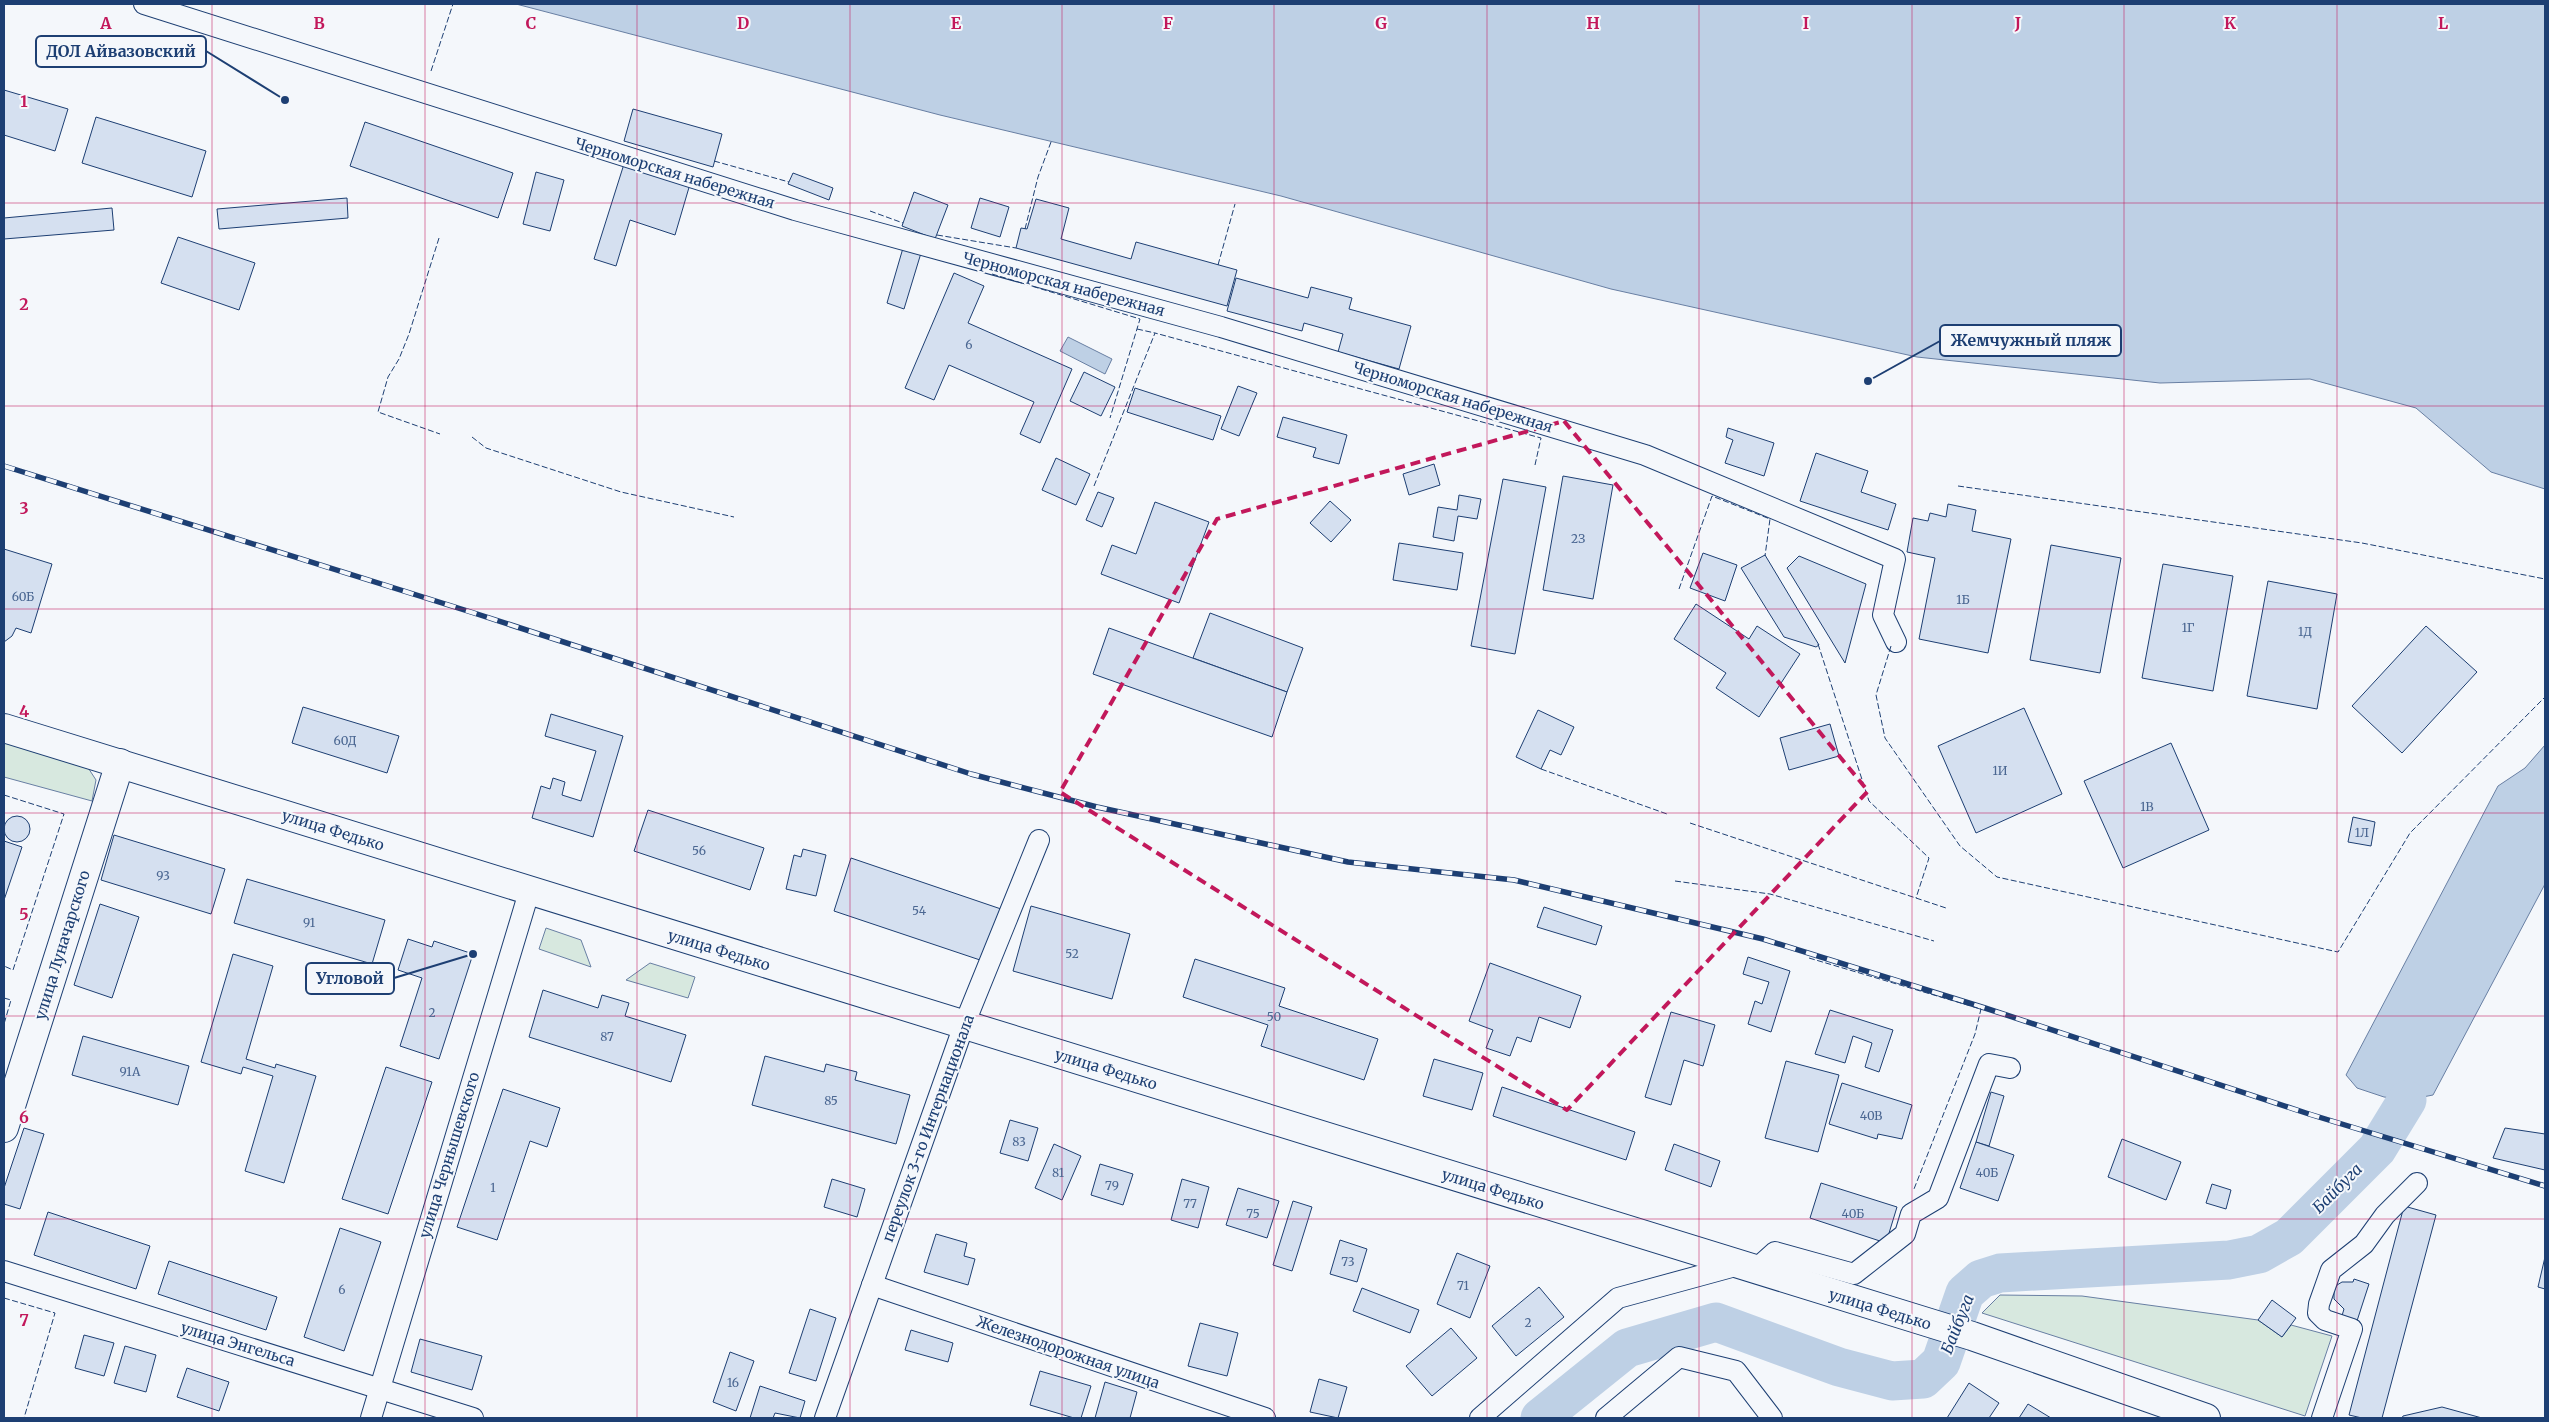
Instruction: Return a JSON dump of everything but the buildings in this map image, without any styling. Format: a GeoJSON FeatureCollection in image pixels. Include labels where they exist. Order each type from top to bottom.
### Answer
{"type":"FeatureCollection","features":[{"type":"Feature","properties":{"kind":"main road","name":"улица Федько"},"geometry":{"type":"LineString","coordinates":[[4,728],[529,892],[1972,1336],[2206,1418]]}},
{"type":"Feature","properties":{"kind":"main road","name":"улица Луначарского"},"geometry":{"type":"LineString","coordinates":[[4,1128],[120,763]]}},
{"type":"Feature","properties":{"kind":"street","name":"Черноморская набережная"},"geometry":{"type":"LineString","coordinates":[[144,4],[795,210],[1221,327],[1645,455],[1895,559],[1883,615],[1896,642]]}},
{"type":"Feature","properties":{"kind":"street","name":"переулок 3-го Интернационала"},"geometry":{"type":"LineString","coordinates":[[825,1418],[964,1025],[1039,840]]}},
{"type":"Feature","properties":{"kind":"street","name":"улица Чернышевского"},"geometry":{"type":"LineString","coordinates":[[371,1418],[529,892]]}},
{"type":"Feature","properties":{"kind":"street"},"geometry":{"type":"LineString","coordinates":[[1480,1418],[1618,1298],[1747,1268],[1775,1252],[1854,1274],[1905,1234],[1911,1214],[1938,1198],[1989,1064],[2010,1068]]}},
{"type":"Feature","properties":{"kind":"street"},"geometry":{"type":"LineString","coordinates":[[2322,1418],[2352,1329],[2325,1320],[2318,1313],[2319,1304],[2331,1270],[2364,1244],[2385,1215],[2417,1183]]}},
{"type":"Feature","properties":{"kind":"street","name":"улица Энгельса"},"geometry":{"type":"LineString","coordinates":[[4,1272],[473,1418]]}},
{"type":"Feature","properties":{"kind":"street","name":"Железнодорожная улица"},"geometry":{"type":"LineString","coordinates":[[872,1285],[1264,1418]]}},
{"type":"Feature","properties":{"kind":"street"},"geometry":{"type":"LineString","coordinates":[[1606,1418],[1679,1357],[1736,1371],[1772,1418]]}},
{"type":"Feature","properties":{"kind":"highlighted area"},"geometry":{"type":"Polygon","coordinates":[[[1564,421],[1868,791],[1567,1110],[1060,792],[1217,519],[1564,421]]]}},
{"type":"Feature","properties":{"kind":"shaded area"},"geometry":{"type":"Polygon","coordinates":[[[4,740],[85,763],[96,780],[92,801],[4,777],[4,740]]]}},
{"type":"Feature","properties":{"kind":"shaded area"},"geometry":{"type":"Polygon","coordinates":[[[546,928],[581,940],[591,967],[539,949],[546,928]]]}},
{"type":"Feature","properties":{"kind":"shaded area"},"geometry":{"type":"Polygon","coordinates":[[[650,963],[695,977],[688,998],[626,980],[650,963]]]}},
{"type":"Feature","properties":{"kind":"shaded area"},"geometry":{"type":"Polygon","coordinates":[[[2000,1295],[2082,1296],[2258,1320],[2282,1337],[2291,1325],[2332,1336],[2305,1416],[1982,1313],[2000,1295]]]}},
{"type":"Feature","properties":{"kind":"water"},"geometry":{"type":"Polygon","coordinates":[[[516,4],[2545,4],[2545,489],[2491,472],[2416,408],[2310,379],[2160,383],[1917,357],[1611,289],[1281,196],[940,115],[516,4]]]}},
{"type":"Feature","properties":{"kind":"water"},"geometry":{"type":"Polygon","coordinates":[[[1068,337],[1112,359],[1105,374],[1060,351],[1068,337]]]}},
{"type":"Feature","properties":{"kind":"water"},"geometry":{"type":"Polygon","coordinates":[[[2545,745],[2545,884],[2433,1095],[2407,1100],[2384,1097],[2357,1088],[2346,1075],[2498,786],[2525,768],[2545,745]]]}},
{"type":"Feature","properties":{"kind":"waterway","name":"Байбуга"},"geometry":{"type":"LineString","coordinates":[[1540,1418],[1627,1348],[1716,1322],[1839,1367],[1892,1381],[1923,1379],[1941,1362],[1965,1293],[1981,1279],[2000,1273],[2229,1260],[2259,1254],[2289,1237],[2377,1149],[2407,1100]]}},
{"type":"Feature","properties":{"kind":"railway"},"geometry":{"type":"LineString","coordinates":[[4,466],[474,613],[971,774],[1097,807],[1348,862],[1514,880],[1763,939],[1985,1008],[2309,1114],[2545,1186]]}},
{"type":"Feature","properties":{"kind":"fence"},"geometry":{"type":"LineString","coordinates":[[431,71],[453,4]]}},
{"type":"Feature","properties":{"kind":"fence"},"geometry":{"type":"LineString","coordinates":[[1025,229],[1038,177],[1051,142]]}},
{"type":"Feature","properties":{"kind":"fence"},"geometry":{"type":"LineString","coordinates":[[714,161],[789,182]]}},
{"type":"Feature","properties":{"kind":"fence"},"geometry":{"type":"LineString","coordinates":[[1218,265],[1235,204]]}},
{"type":"Feature","properties":{"kind":"fence"},"geometry":{"type":"LineString","coordinates":[[870,211],[903,223]]}},
{"type":"Feature","properties":{"kind":"fence"},"geometry":{"type":"LineString","coordinates":[[937,235],[1016,248]]}},
{"type":"Feature","properties":{"kind":"fence"},"geometry":{"type":"LineString","coordinates":[[439,238],[409,334],[399,359],[388,377],[378,412],[440,434]]}},
{"type":"Feature","properties":{"kind":"fence"},"geometry":{"type":"LineString","coordinates":[[992,274],[1140,319],[1110,418]]}},
{"type":"Feature","properties":{"kind":"fence"},"geometry":{"type":"LineString","coordinates":[[1137,329],[1155,333]]}},
{"type":"Feature","properties":{"kind":"fence"},"geometry":{"type":"LineString","coordinates":[[1094,486],[1155,333],[1541,438],[1535,465]]}},
{"type":"Feature","properties":{"kind":"fence"},"geometry":{"type":"LineString","coordinates":[[472,437],[486,448],[621,492],[734,517]]}},
{"type":"Feature","properties":{"kind":"fence"},"geometry":{"type":"LineString","coordinates":[[1958,486],[2362,543],[2545,579]]}},
{"type":"Feature","properties":{"kind":"fence"},"geometry":{"type":"LineString","coordinates":[[1679,589],[1712,496],[1770,519],[1765,556]]}},
{"type":"Feature","properties":{"kind":"fence"},"geometry":{"type":"LineString","coordinates":[[1818,644],[1869,801],[1929,858],[1916,898]]}},
{"type":"Feature","properties":{"kind":"fence"},"geometry":{"type":"LineString","coordinates":[[1891,646],[1876,695],[1885,738],[1960,846],[1997,877],[2338,952],[2410,833],[2545,697]]}},
{"type":"Feature","properties":{"kind":"fence"},"geometry":{"type":"LineString","coordinates":[[1541,769],[1667,814]]}},
{"type":"Feature","properties":{"kind":"fence"},"geometry":{"type":"LineString","coordinates":[[4,795],[64,814],[13,970],[4,966]]}},
{"type":"Feature","properties":{"kind":"fence"},"geometry":{"type":"LineString","coordinates":[[1690,823],[1946,908]]}},
{"type":"Feature","properties":{"kind":"fence"},"geometry":{"type":"LineString","coordinates":[[1675,881],[1770,894],[1934,941]]}},
{"type":"Feature","properties":{"kind":"fence"},"geometry":{"type":"LineString","coordinates":[[1809,958],[1981,1009],[1975,1034],[1914,1189]]}},
{"type":"Feature","properties":{"kind":"fence"},"geometry":{"type":"LineString","coordinates":[[4,998],[11,1000],[4,1024]]}},
{"type":"Feature","properties":{"kind":"fence"},"geometry":{"type":"LineString","coordinates":[[2545,1101],[2545,1106]]}},
{"type":"Feature","properties":{"kind":"fence"},"geometry":{"type":"LineString","coordinates":[[4,1298],[55,1313],[24,1418]]}},
{"type":"Feature","properties":{"kind":"place","name":"ДОЛ Айвазовский"},"geometry":{"type":"Point","coordinates":[285,100]}},
{"type":"Feature","properties":{"kind":"place","name":"Жемчужный пляж"},"geometry":{"type":"Point","coordinates":[1868,381]}},
{"type":"Feature","properties":{"kind":"place","name":"Угловой"},"geometry":{"type":"Point","coordinates":[473,954]}}]}
